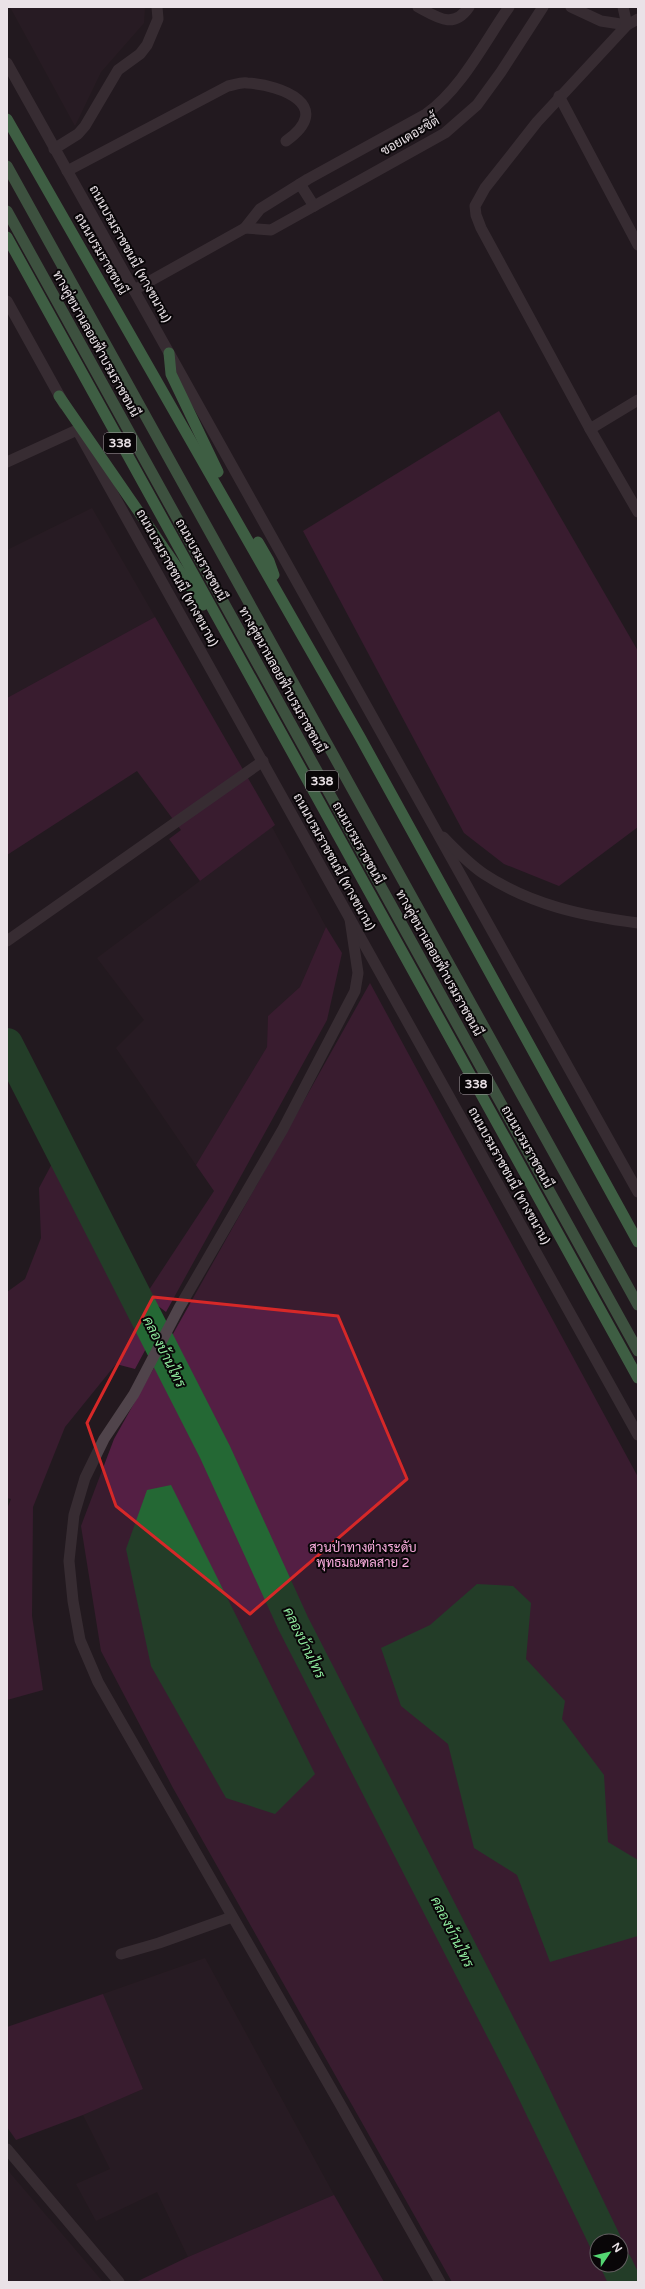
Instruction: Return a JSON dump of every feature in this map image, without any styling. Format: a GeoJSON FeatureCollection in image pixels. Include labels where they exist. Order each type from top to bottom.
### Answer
{"type":"FeatureCollection","features":[{"type":"Feature","properties":{"kind":"highway","name":"ถนนบรมราชชนนี"},"geometry":{"type":"LineString","coordinates":[[7,119],[282,599],[638,1242]]}},
{"type":"Feature","properties":{"kind":"highway","name":"ถนนบรมราชชนนี"},"geometry":{"type":"LineString","coordinates":[[7,237],[638,1378]]}},
{"type":"Feature","properties":{"kind":"highway"},"geometry":{"type":"LineString","coordinates":[[169,353],[172,374],[216,468],[269,561],[282,599]]}},
{"type":"Feature","properties":{"kind":"highway"},"geometry":{"type":"LineString","coordinates":[[59,396],[233,648]]}},
{"type":"Feature","properties":{"kind":"main road"},"geometry":{"type":"LineString","coordinates":[[54,149],[78,134],[85,126],[118,70],[140,54],[147,45],[158,19],[157,7]]}},
{"type":"Feature","properties":{"kind":"main road"},"geometry":{"type":"LineString","coordinates":[[418,7],[444,21],[455,19],[464,13],[468,7]]}},
{"type":"Feature","properties":{"kind":"main road","name":"ซอยเดอะซิตี้"},"geometry":{"type":"LineString","coordinates":[[134,290],[245,228],[260,209],[300,184],[426,114],[440,104],[456,86],[509,7]]}},
{"type":"Feature","properties":{"kind":"main road","name":"ซอยเดอะซิตี้"},"geometry":{"type":"LineString","coordinates":[[245,228],[271,230],[445,133],[477,105],[543,7]]}},
{"type":"Feature","properties":{"kind":"main road"},"geometry":{"type":"LineString","coordinates":[[571,7],[601,21],[627,25]]}},
{"type":"Feature","properties":{"kind":"main road"},"geometry":{"type":"LineString","coordinates":[[623,7],[627,25]]}},
{"type":"Feature","properties":{"kind":"main road"},"geometry":{"type":"LineString","coordinates":[[638,18],[627,25],[559,96],[477,199],[476,215],[590,429],[638,512]]}},
{"type":"Feature","properties":{"kind":"main road","name":"ถนนบรมราชชนนี (ทางขนาน)"},"geometry":{"type":"LineString","coordinates":[[7,63],[638,1192]]}},
{"type":"Feature","properties":{"kind":"main road"},"geometry":{"type":"LineString","coordinates":[[67,171],[228,86],[246,82],[286,91],[299,99],[305,110],[305,121],[302,128],[286,140]]}},
{"type":"Feature","properties":{"kind":"main road"},"geometry":{"type":"LineString","coordinates":[[559,96],[638,245]]}},
{"type":"Feature","properties":{"kind":"main road","name":"ทางคู่ขนานลอยฟ้าบรมราชชนนี"},"geometry":{"type":"LineString","coordinates":[[7,166],[638,1305]]}},
{"type":"Feature","properties":{"kind":"main road"},"geometry":{"type":"LineString","coordinates":[[300,184],[314,206]]}},
{"type":"Feature","properties":{"kind":"main road","name":"ทางคู่ขนานลอยฟ้าบรมราชชนนี"},"geometry":{"type":"LineString","coordinates":[[7,211],[638,1351]]}},
{"type":"Feature","properties":{"kind":"main road","name":"ถนนบรมราชชนนี (ทางขนาน)"},"geometry":{"type":"LineString","coordinates":[[7,301],[77,430],[638,1435]]}},
{"type":"Feature","properties":{"kind":"main road"},"geometry":{"type":"LineString","coordinates":[[590,429],[638,400]]}},
{"type":"Feature","properties":{"kind":"main road"},"geometry":{"type":"LineString","coordinates":[[7,462],[77,430]]}},
{"type":"Feature","properties":{"kind":"main road"},"geometry":{"type":"LineString","coordinates":[[7,941],[262,761]]}},
{"type":"Feature","properties":{"kind":"main road"},"geometry":{"type":"LineString","coordinates":[[434,828],[484,874],[506,887],[560,910],[595,918],[638,923]]}},
{"type":"Feature","properties":{"kind":"main road"},"geometry":{"type":"LineString","coordinates":[[350,919],[358,973],[355,991],[283,1129],[179,1308],[134,1394],[104,1439],[86,1478],[74,1515],[69,1561],[72,1601],[80,1640],[98,1682],[337,2097],[440,2282]]}},
{"type":"Feature","properties":{"kind":"main road"},"geometry":{"type":"LineString","coordinates":[[121,1954],[159,1943],[232,1917]]}},
{"type":"Feature","properties":{"kind":"main road"},"geometry":{"type":"LineString","coordinates":[[7,2149],[119,2282]]}},
{"type":"Feature","properties":{"kind":"highlighted area"},"geometry":{"type":"Polygon","coordinates":[[[153,1297],[338,1316],[407,1479],[250,1614],[116,1506],[87,1423],[153,1297]]]}},
{"type":"Feature","properties":{"kind":"shaded area"},"geometry":{"type":"Polygon","coordinates":[[[10,7],[145,7],[144,23],[101,72],[75,126],[10,7]]]}},
{"type":"Feature","properties":{"kind":"shaded area"},"geometry":{"type":"Polygon","coordinates":[[[92,508],[155,617],[7,698],[7,550],[92,508]]]}},
{"type":"Feature","properties":{"kind":"shaded area"},"geometry":{"type":"Polygon","coordinates":[[[272,827],[326,927],[300,987],[268,1016],[267,1047],[196,1165],[116,1048],[144,1020],[97,958],[272,827]]]}},
{"type":"Feature","properties":{"kind":"shaded area"},"geometry":{"type":"Polygon","coordinates":[[[171,1485],[315,1774],[275,1814],[226,1798],[151,1666],[126,1549],[147,1490],[171,1485]]]}},
{"type":"Feature","properties":{"kind":"shaded area"},"geometry":{"type":"Polygon","coordinates":[[[477,1584],[513,1586],[531,1603],[526,1659],[565,1701],[562,1719],[604,1775],[608,1842],[638,1860],[638,1936],[550,1962],[517,1875],[474,1848],[448,1744],[401,1706],[381,1648],[430,1625],[477,1584]]]}},
{"type":"Feature","properties":{"kind":"shaded area"},"geometry":{"type":"Polygon","coordinates":[[[205,1958],[334,2195],[188,2257],[157,2192],[96,2221],[76,2184],[110,2169],[83,2115],[143,2089],[103,1994],[205,1958]]]}},
{"type":"Feature","properties":{"kind":"shaded area"},"geometry":{"type":"Polygon","coordinates":[[[7,2170],[10,2173],[103,2282],[7,2282],[7,2170]]]}},
{"type":"Feature","properties":{"kind":"green space"},"geometry":{"type":"Polygon","coordinates":[[[499,411],[638,651],[638,827],[559,886],[504,864],[464,833],[303,531],[499,411]]]}},
{"type":"Feature","properties":{"kind":"green space"},"geometry":{"type":"Polygon","coordinates":[[[155,617],[275,825],[200,881],[169,839],[181,830],[137,771],[7,855],[7,698],[155,617]]]}},
{"type":"Feature","properties":{"kind":"green space"},"geometry":{"type":"Polygon","coordinates":[[[326,927],[342,953],[327,1020],[166,1312],[145,1296],[214,1191],[196,1165],[267,1047],[268,1016],[300,987],[326,927]]]}},
{"type":"Feature","properties":{"kind":"green space","name":"สวนป่าทางต่างระดับ พุทธมณฑลสาย 2"},"geometry":{"type":"Polygon","coordinates":[[[370,983],[638,1477],[638,2282],[452,2282],[173,1788],[101,1651],[81,1526],[114,1439],[370,983]]]}},
{"type":"Feature","properties":{"kind":"green space"},"geometry":{"type":"Polygon","coordinates":[[[54,1160],[149,1343],[135,1369],[116,1364],[65,1427],[33,1507],[32,1616],[43,1690],[7,1700],[7,1509],[11,1499],[7,1498],[7,1292],[25,1279],[41,1238],[39,1188],[54,1160]]]}},
{"type":"Feature","properties":{"kind":"green space"},"geometry":{"type":"Polygon","coordinates":[[[103,1994],[143,2089],[83,2115],[16,2140],[7,2127],[7,2027],[103,1994]]]}},
{"type":"Feature","properties":{"kind":"green space"},"geometry":{"type":"Polygon","coordinates":[[[334,2195],[384,2282],[136,2282],[188,2257],[334,2195]]]}},
{"type":"Feature","properties":{"kind":"waterway","name":"คลองบ้านไทร"},"geometry":{"type":"LineString","coordinates":[[7,1044],[215,1452],[293,1623],[527,2079],[601,2233]]}},
{"type":"Feature","properties":{"kind":"waterway","name":"คลองบ้านไทร"},"geometry":{"type":"LineString","coordinates":[[621,2273],[625,2282]]}}]}
